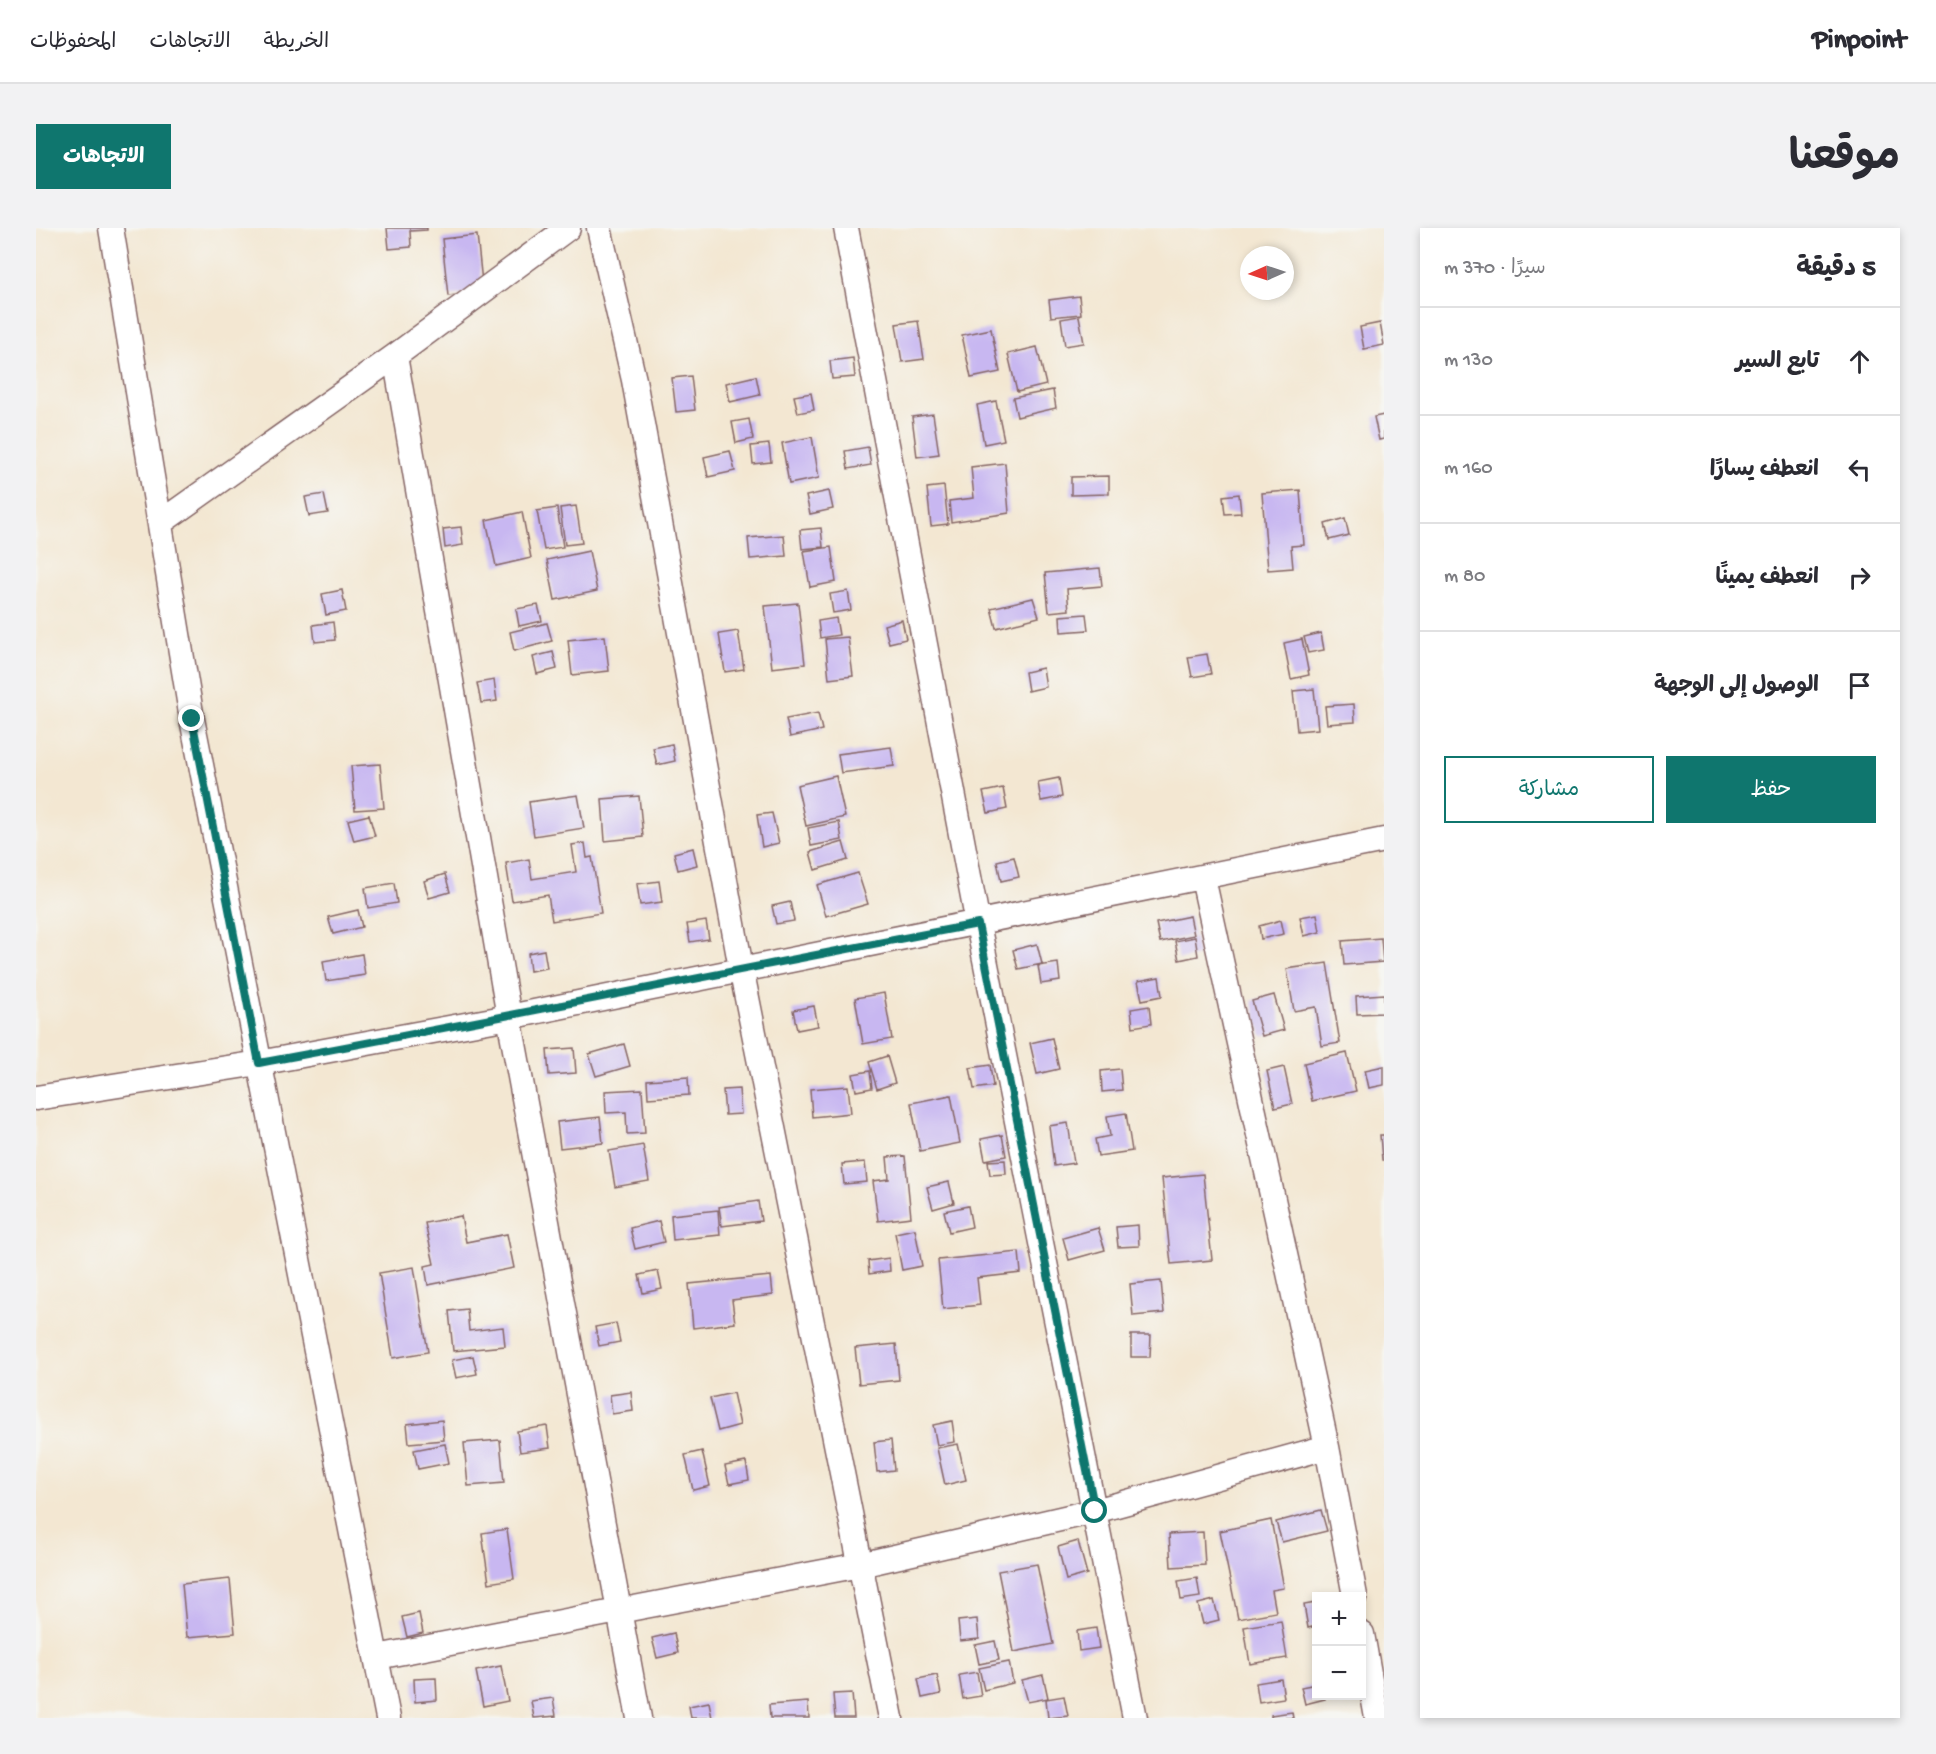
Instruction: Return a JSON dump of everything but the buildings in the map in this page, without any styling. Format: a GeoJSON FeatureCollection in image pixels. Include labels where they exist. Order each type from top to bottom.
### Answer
{"type":"FeatureCollection","features":[{"type":"Feature","properties":{"kind":"street"},"geometry":{"type":"LineString","coordinates":[[111,228],[192,719],[388,1718]]}},
{"type":"Feature","properties":{"kind":"street"},"geometry":{"type":"LineString","coordinates":[[160,523],[568,228]]}},
{"type":"Feature","properties":{"kind":"street"},"geometry":{"type":"LineString","coordinates":[[599,228],[636,392],[741,968],[891,1718]]}},
{"type":"Feature","properties":{"kind":"street"},"geometry":{"type":"LineString","coordinates":[[846,228],[978,924],[1135,1718]]}},
{"type":"Feature","properties":{"kind":"street"},"geometry":{"type":"LineString","coordinates":[[394,356],[509,1017],[639,1718]]}},
{"type":"Feature","properties":{"kind":"street"},"geometry":{"type":"LineString","coordinates":[[36,1098],[259,1063],[509,1017],[741,968],[978,924],[1384,840]]}},
{"type":"Feature","properties":{"kind":"street"},"geometry":{"type":"LineString","coordinates":[[1203,878],[1327,1447],[1353,1592]]}},
{"type":"Feature","properties":{"kind":"street"},"geometry":{"type":"LineString","coordinates":[[377,1657],[861,1565],[1095,1511],[1327,1447]]}},
{"type":"Feature","properties":{"kind":"street"},"geometry":{"type":"LineString","coordinates":[[1364,1646],[1377,1718]]}},
{"type":"Feature","properties":{"kind":"route"},"geometry":{"type":"LineString","coordinates":[[192,719],[259,1063],[509,1017],[741,968],[978,924],[1095,1511]]}}]}
